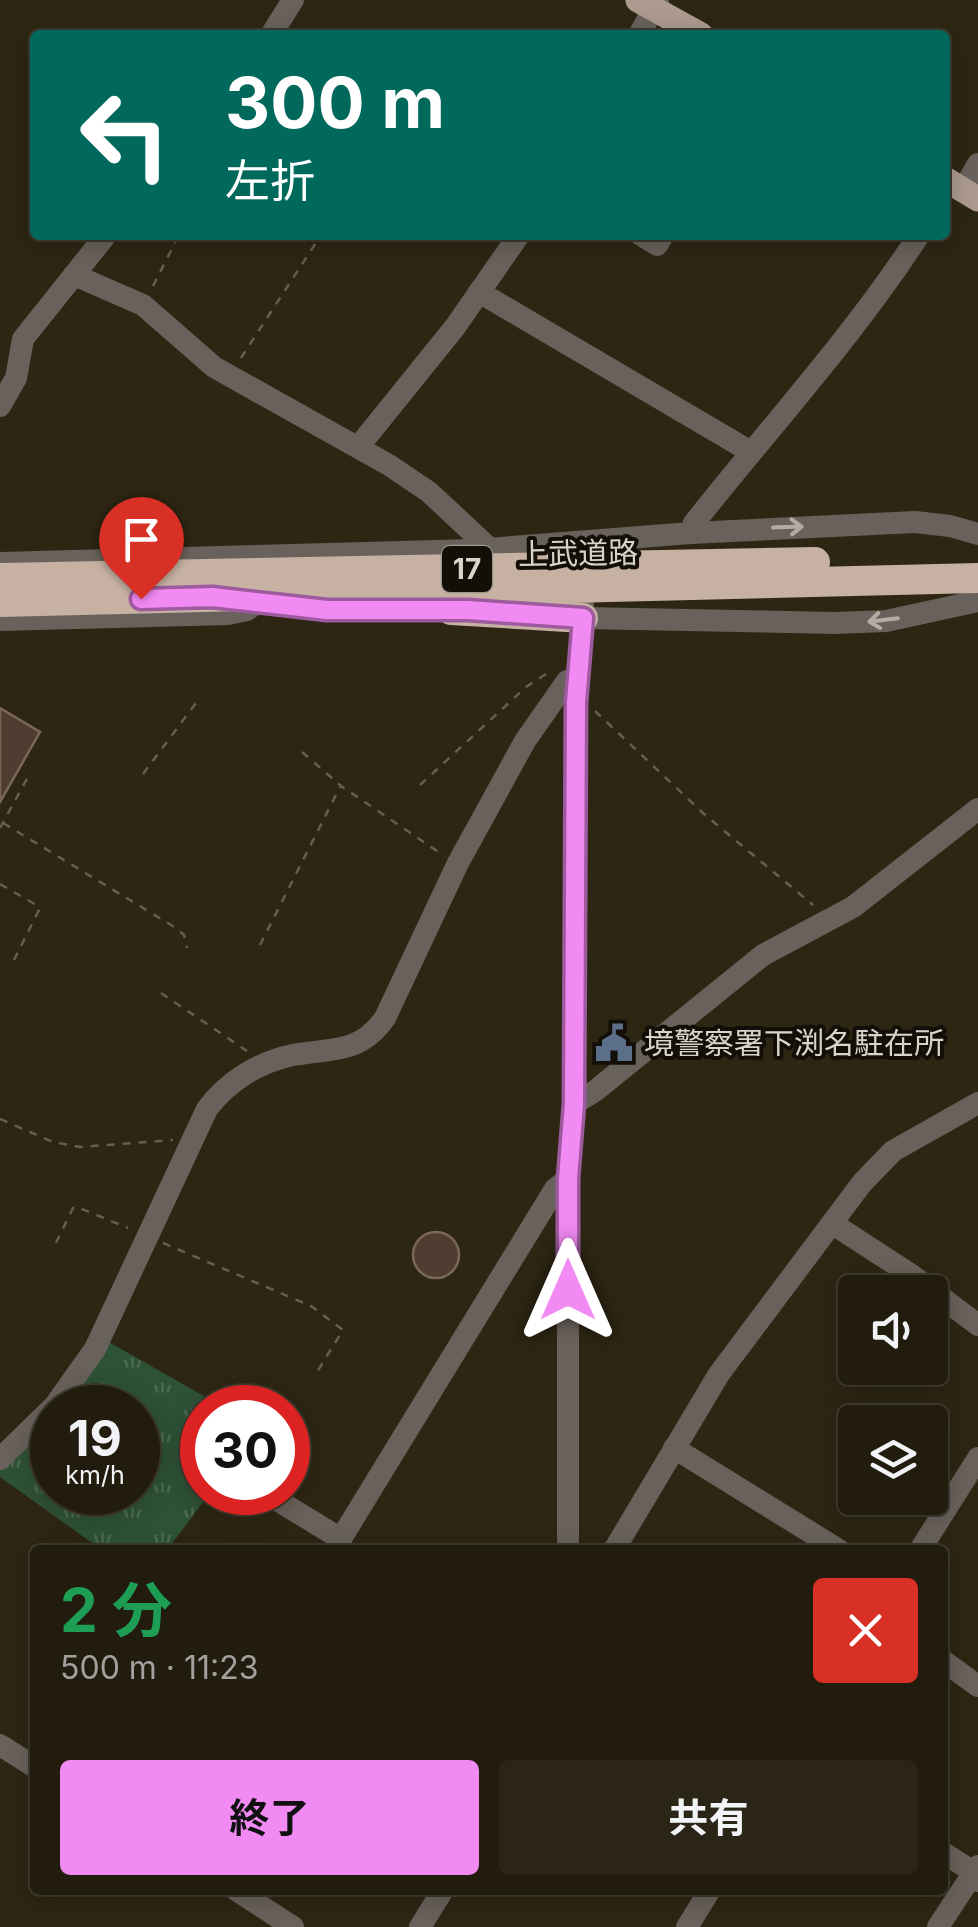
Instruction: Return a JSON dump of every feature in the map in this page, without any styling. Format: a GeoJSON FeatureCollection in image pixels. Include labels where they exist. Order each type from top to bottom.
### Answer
{"type":"FeatureCollection","features":[{"type":"Feature","properties":{"kind":"highway","name":"上武道路"},"geometry":{"type":"LineString","coordinates":[[0,602],[935,569],[978,558]]}},
{"type":"Feature","properties":{"kind":"highway","name":"上武道路"},"geometry":{"type":"LineString","coordinates":[[0,578],[935,569],[978,578]]}},
{"type":"Feature","properties":{"kind":"highway"},"geometry":{"type":"LineString","coordinates":[[212,597],[327,610],[583,610]]}},
{"type":"Feature","properties":{"kind":"main road"},"geometry":{"type":"LineString","coordinates":[[650,3],[693,30]]}},
{"type":"Feature","properties":{"kind":"street"},"geometry":{"type":"LineString","coordinates":[[281,30],[293,0]]}},
{"type":"Feature","properties":{"kind":"street"},"geometry":{"type":"LineString","coordinates":[[641,30],[650,3]]}},
{"type":"Feature","properties":{"kind":"street"},"geometry":{"type":"LineString","coordinates":[[957,189],[978,164]]}},
{"type":"Feature","properties":{"kind":"street"},"geometry":{"type":"LineString","coordinates":[[0,406],[16,378],[22,340],[102,240]]}},
{"type":"Feature","properties":{"kind":"street"},"geometry":{"type":"LineString","coordinates":[[359,446],[515,240]]}},
{"type":"Feature","properties":{"kind":"street"},"geometry":{"type":"LineString","coordinates":[[691,532],[750,452],[844,341],[915,240]]}},
{"type":"Feature","properties":{"kind":"street"},"geometry":{"type":"LineString","coordinates":[[74,275],[143,305],[204,360],[359,446],[429,492],[489,548]]}},
{"type":"Feature","properties":{"kind":"street"},"geometry":{"type":"LineString","coordinates":[[479,292],[750,452]]}},
{"type":"Feature","properties":{"kind":"street"},"geometry":{"type":"LineString","coordinates":[[0,330],[22,340]]}},
{"type":"Feature","properties":{"kind":"street"},"geometry":{"type":"LineString","coordinates":[[0,563],[397,554],[489,548],[584,549],[691,532],[915,522],[978,534]]}},
{"type":"Feature","properties":{"kind":"street"},"geometry":{"type":"LineString","coordinates":[[568,1545],[568,1178],[574,1104],[577,681],[583,610],[836,623],[886,621],[978,601]]}},
{"type":"Feature","properties":{"kind":"street"},"geometry":{"type":"LineString","coordinates":[[0,620],[228,614],[255,604]]}},
{"type":"Feature","properties":{"kind":"street"},"geometry":{"type":"LineString","coordinates":[[70,1385],[96,1349],[191,1139],[218,1095],[262,1065],[358,1044],[376,1032],[458,863],[543,713],[567,681],[577,681]]}},
{"type":"Feature","properties":{"kind":"street"},"geometry":{"type":"LineString","coordinates":[[574,1104],[763,955],[866,899],[978,808]]}},
{"type":"Feature","properties":{"kind":"street"},"geometry":{"type":"LineString","coordinates":[[617,1545],[719,1374],[862,1183],[893,1151],[978,1103]]}},
{"type":"Feature","properties":{"kind":"street"},"geometry":{"type":"LineString","coordinates":[[297,1515],[338,1544],[556,1189],[568,1178]]}},
{"type":"Feature","properties":{"kind":"street"},"geometry":{"type":"LineString","coordinates":[[833,1224],[913,1276],[978,1326]]}},
{"type":"Feature","properties":{"kind":"street"},"geometry":{"type":"LineString","coordinates":[[0,1459],[30,1430]]}},
{"type":"Feature","properties":{"kind":"street"},"geometry":{"type":"LineString","coordinates":[[674,1448],[832,1545]]}},
{"type":"Feature","properties":{"kind":"street"},"geometry":{"type":"LineString","coordinates":[[923,1545],[978,1458]]}},
{"type":"Feature","properties":{"kind":"street"},"geometry":{"type":"LineString","coordinates":[[948,1664],[978,1686]]}},
{"type":"Feature","properties":{"kind":"street"},"geometry":{"type":"LineString","coordinates":[[0,1746],[30,1763]]}},
{"type":"Feature","properties":{"kind":"street"},"geometry":{"type":"LineString","coordinates":[[938,1927],[976,1873],[948,1856]]}},
{"type":"Feature","properties":{"kind":"street"},"geometry":{"type":"LineString","coordinates":[[244,1895],[294,1927]]}},
{"type":"Feature","properties":{"kind":"street"},"geometry":{"type":"LineString","coordinates":[[420,1927],[440,1895]]}},
{"type":"Feature","properties":{"kind":"street"},"geometry":{"type":"LineString","coordinates":[[687,1927],[707,1895]]}},
{"type":"Feature","properties":{"kind":"path"},"geometry":{"type":"LineString","coordinates":[[143,305],[176,240]]}},
{"type":"Feature","properties":{"kind":"path"},"geometry":{"type":"LineString","coordinates":[[229,376],[318,240]]}},
{"type":"Feature","properties":{"kind":"path"},"geometry":{"type":"LineString","coordinates":[[420,785],[526,687],[552,669],[577,681],[589,706],[704,814],[830,919]]}},
{"type":"Feature","properties":{"kind":"path"},"geometry":{"type":"LineString","coordinates":[[143,774],[200,700]]}},
{"type":"Feature","properties":{"kind":"path"},"geometry":{"type":"LineString","coordinates":[[302,752],[397,826],[458,863]]}},
{"type":"Feature","properties":{"kind":"path"},"geometry":{"type":"LineString","coordinates":[[28,778],[1,826],[176,928],[184,935],[187,948]]}},
{"type":"Feature","properties":{"kind":"path"},"geometry":{"type":"LineString","coordinates":[[260,946],[341,786]]}},
{"type":"Feature","properties":{"kind":"path"},"geometry":{"type":"LineString","coordinates":[[0,884],[40,910],[11,966]]}},
{"type":"Feature","properties":{"kind":"path"},"geometry":{"type":"LineString","coordinates":[[161,994],[262,1065]]}},
{"type":"Feature","properties":{"kind":"path"},"geometry":{"type":"LineString","coordinates":[[0,1119],[53,1142],[80,1147],[191,1139]]}},
{"type":"Feature","properties":{"kind":"path"},"geometry":{"type":"LineString","coordinates":[[56,1243],[77,1207],[310,1306],[343,1330],[317,1372]]}},
{"type":"Feature","properties":{"kind":"green space"},"geometry":{"type":"Polygon","coordinates":[[[107,1341],[184,1385],[180,1385],[180,1515],[193,1515],[171,1545],[95,1545],[53,1515],[160,1515],[160,1385],[76,1385],[107,1341]]]}},
{"type":"Feature","properties":{"kind":"green space"},"geometry":{"type":"Polygon","coordinates":[[[30,1438],[30,1498],[0,1477],[0,1468],[30,1438]]]}},
{"type":"Feature","properties":{"kind":"building"},"geometry":{"type":"Polygon","coordinates":[[[0,708],[40,732],[0,802],[0,708]]]}},
{"type":"Feature","properties":{"kind":"building"},"geometry":{"type":"Polygon","coordinates":[[[436,1232],[452,1239],[459,1255],[452,1271],[436,1278],[420,1271],[413,1255],[420,1239],[436,1232]]]}},
{"type":"Feature","properties":{"kind":"place","name":"境警察署下渕名駐在所"},"geometry":{"type":"Point","coordinates":[614,1043]}},
{"type":"Feature","properties":{"kind":"route"},"geometry":{"type":"LineString","coordinates":[[141,599],[212,597],[327,610],[468,610],[583,618],[576,702],[574,1104],[568,1178],[568,1290]]}}]}
